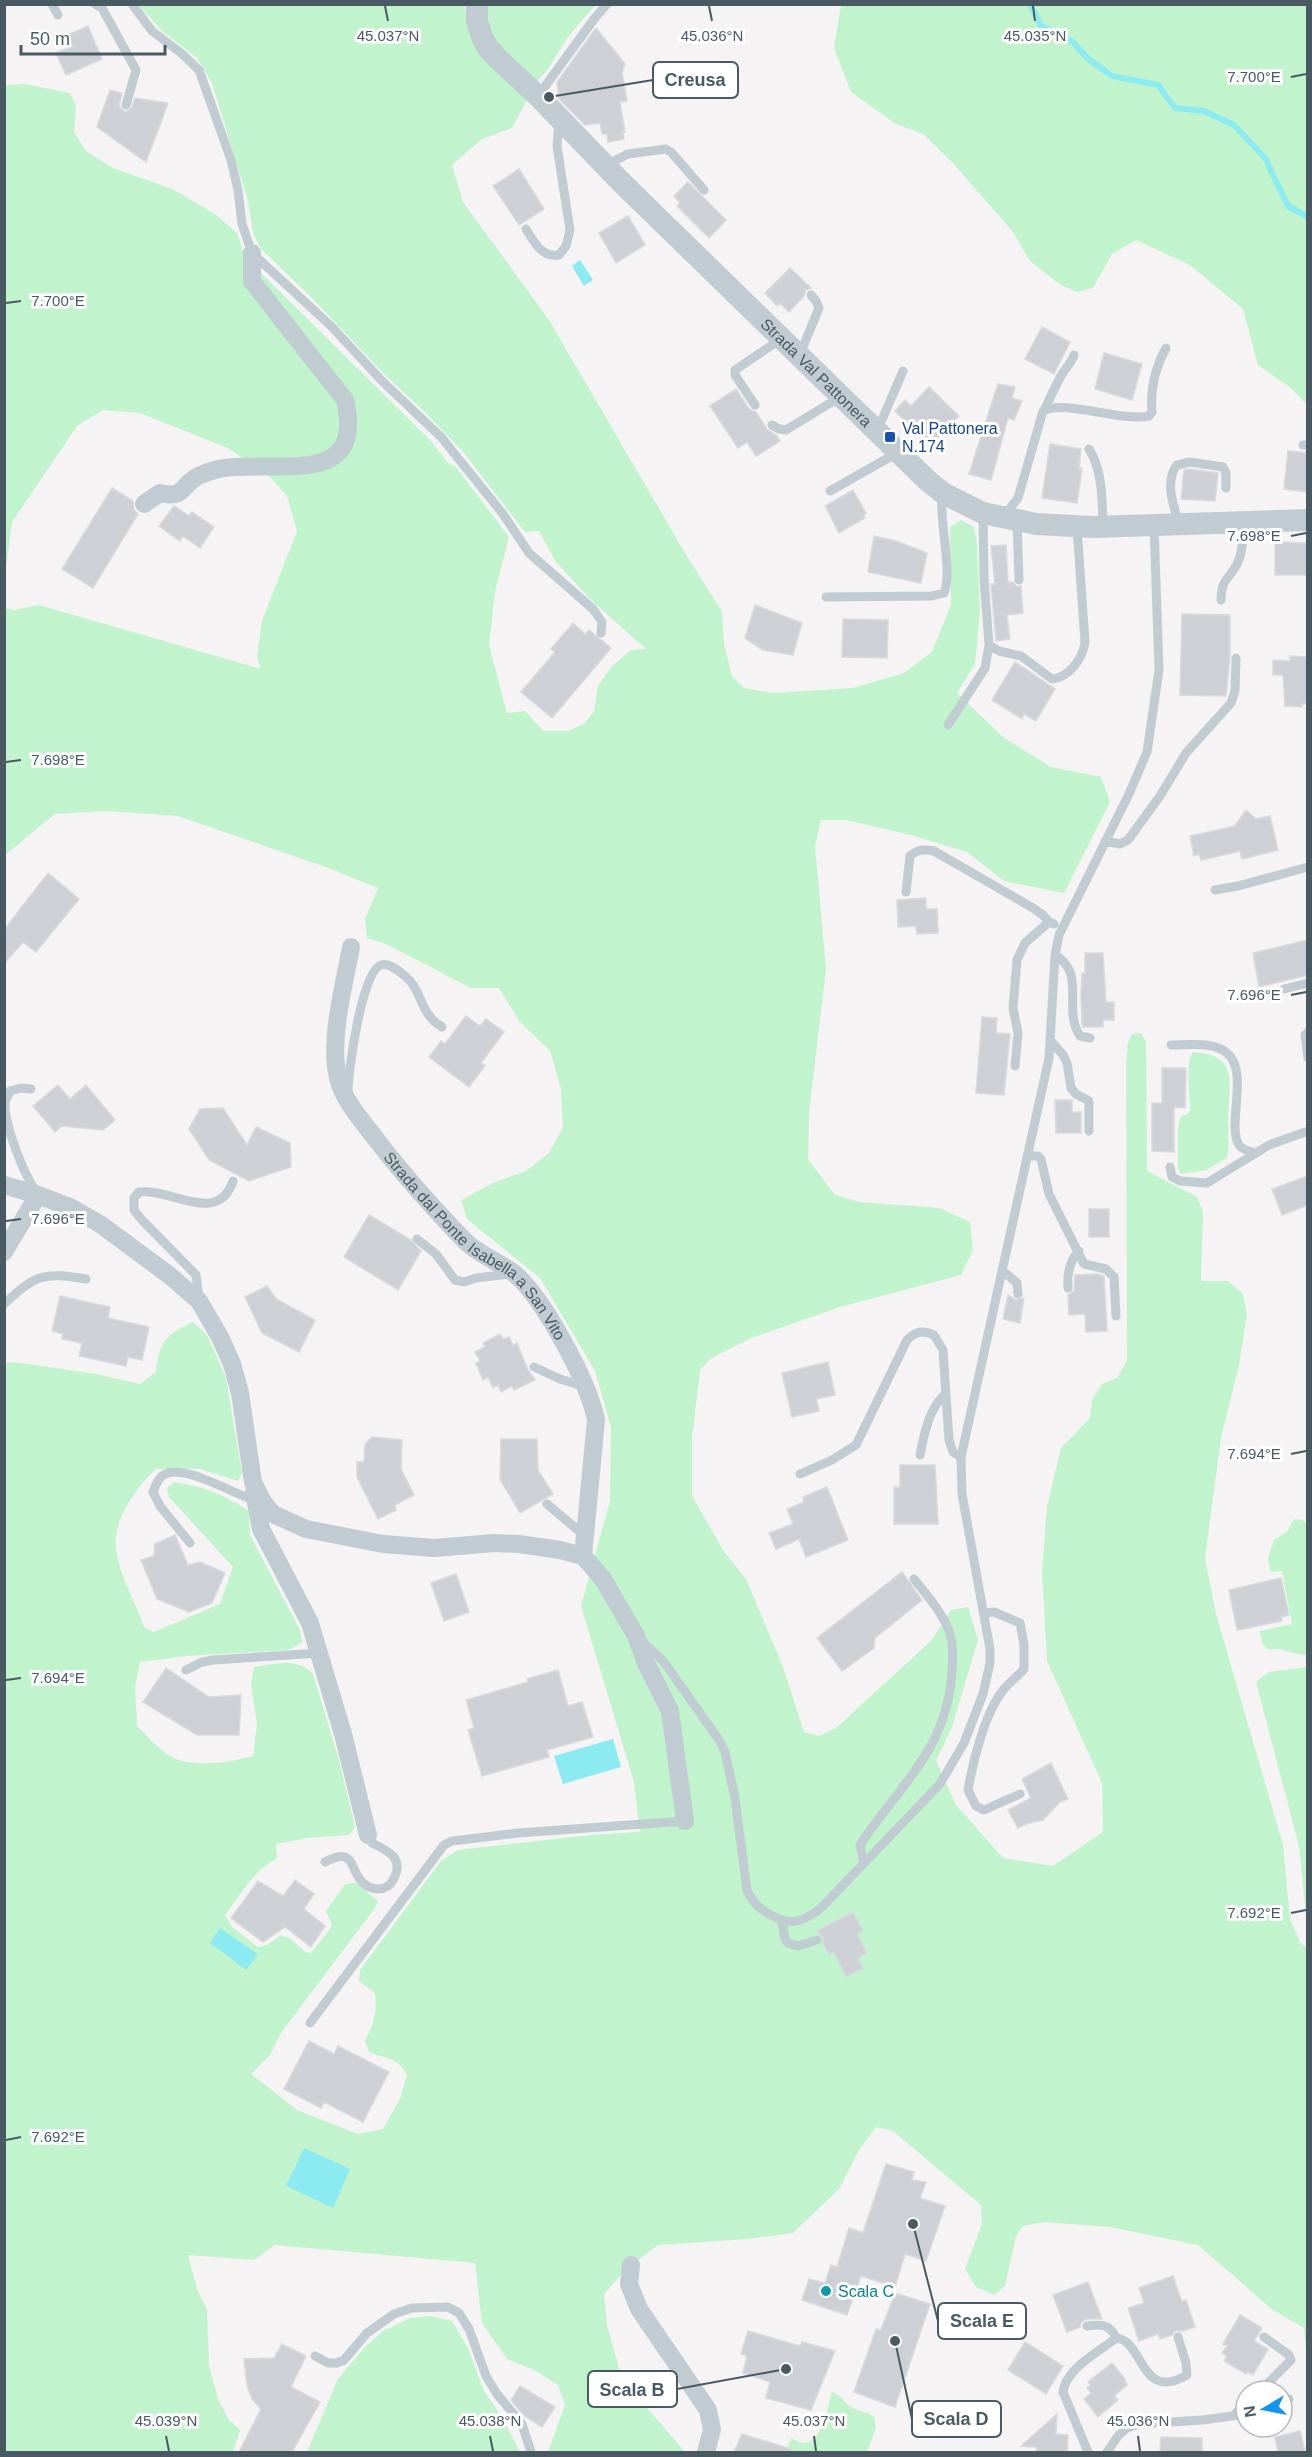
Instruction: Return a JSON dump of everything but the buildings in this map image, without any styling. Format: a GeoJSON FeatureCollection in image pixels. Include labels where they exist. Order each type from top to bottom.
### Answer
{"type":"FeatureCollection","features":[{"type":"Feature","properties":{"kind":"street","name":"Strada Val Pattonera"},"geometry":{"type":"LineString","coordinates":[[477,4],[477,21],[488,48],[799,357],[942,493],[1001,518],[1077,527],[1308,520]]}},
{"type":"Feature","properties":{"kind":"street"},"geometry":{"type":"LineString","coordinates":[[144,504],[160,493],[172,496],[180,493],[197,477],[222,468],[302,466],[325,462],[339,453],[348,439],[350,420],[345,400],[252,281],[252,253]]}},
{"type":"Feature","properties":{"kind":"street","name":"Strada dal Ponte Isabella a San Vito"},"geometry":{"type":"LineString","coordinates":[[351,947],[337,1033],[335,1061],[338,1080],[348,1100],[411,1184],[468,1244],[515,1274],[532,1291],[549,1316],[586,1387],[596,1420],[594,1460],[583,1556]]}},
{"type":"Feature","properties":{"kind":"street"},"geometry":{"type":"LineString","coordinates":[[4,1185],[72,1208],[100,1224],[169,1275],[199,1301],[220,1337],[232,1364],[240,1393],[261,1529],[310,1623],[343,1734],[368,1835]]}},
{"type":"Feature","properties":{"kind":"street"},"geometry":{"type":"LineString","coordinates":[[4,1252],[38,1195]]}},
{"type":"Feature","properties":{"kind":"street"},"geometry":{"type":"LineString","coordinates":[[254,1491],[273,1514],[289,1523],[330,1535],[383,1544],[434,1548],[519,1544],[583,1556],[603,1579],[636,1636],[645,1661],[669,1711],[685,1805],[685,1821]]}},
{"type":"Feature","properties":{"kind":"street"},"geometry":{"type":"LineString","coordinates":[[631,2265],[629,2284],[639,2309],[708,2410],[712,2430],[706,2452]]}},
{"type":"Feature","properties":{"kind":"lane"},"geometry":{"type":"LineString","coordinates":[[52,4],[58,15]]}},
{"type":"Feature","properties":{"kind":"lane"},"geometry":{"type":"LineString","coordinates":[[95,4],[102,8],[136,70],[126,105]]}},
{"type":"Feature","properties":{"kind":"lane"},"geometry":{"type":"LineString","coordinates":[[132,4],[152,31],[199,70],[231,160],[238,190],[242,224],[252,253],[331,326],[382,381],[441,437],[503,514],[529,553],[593,609],[602,622],[601,633]]}},
{"type":"Feature","properties":{"kind":"lane"},"geometry":{"type":"LineString","coordinates":[[538,96],[607,4]]}},
{"type":"Feature","properties":{"kind":"lane"},"geometry":{"type":"LineString","coordinates":[[526,229],[543,253],[552,256],[559,255],[570,237],[557,146],[558,131],[563,123]]}},
{"type":"Feature","properties":{"kind":"lane"},"geometry":{"type":"LineString","coordinates":[[606,165],[628,154],[666,149],[704,190]]}},
{"type":"Feature","properties":{"kind":"lane"},"geometry":{"type":"LineString","coordinates":[[799,357],[819,308],[811,295]]}},
{"type":"Feature","properties":{"kind":"lane"},"geometry":{"type":"LineString","coordinates":[[755,405],[735,375],[735,370],[781,339]]}},
{"type":"Feature","properties":{"kind":"lane"},"geometry":{"type":"LineString","coordinates":[[1045,408],[1056,407],[1132,417],[1149,416],[1152,412],[1151,396],[1156,367],[1166,348]]}},
{"type":"Feature","properties":{"kind":"lane"},"geometry":{"type":"LineString","coordinates":[[948,725],[985,668],[990,645],[984,567],[1001,518],[1018,498],[1039,418],[1074,355]]}},
{"type":"Feature","properties":{"kind":"lane"},"geometry":{"type":"LineString","coordinates":[[878,432],[903,371]]}},
{"type":"Feature","properties":{"kind":"lane"},"geometry":{"type":"LineString","coordinates":[[772,424],[778,429],[786,430],[840,397]]}},
{"type":"Feature","properties":{"kind":"lane"},"geometry":{"type":"LineString","coordinates":[[1089,449],[1098,470],[1102,526]]}},
{"type":"Feature","properties":{"kind":"lane"},"geometry":{"type":"LineString","coordinates":[[830,491],[899,452]]}},
{"type":"Feature","properties":{"kind":"lane"},"geometry":{"type":"LineString","coordinates":[[1179,524],[1170,479],[1177,465],[1184,462],[1223,467],[1226,473],[1226,488]]}},
{"type":"Feature","properties":{"kind":"lane"},"geometry":{"type":"LineString","coordinates":[[826,597],[932,596],[944,593],[947,579],[941,523],[942,493]]}},
{"type":"Feature","properties":{"kind":"lane"},"geometry":{"type":"LineString","coordinates":[[1001,518],[1019,580]]}},
{"type":"Feature","properties":{"kind":"lane"},"geometry":{"type":"LineString","coordinates":[[1221,600],[1221,585],[1237,565],[1244,522]]}},
{"type":"Feature","properties":{"kind":"lane"},"geometry":{"type":"LineString","coordinates":[[636,1636],[664,1662],[719,1740],[732,1781],[747,1890],[751,1901],[782,1922],[801,1920],[812,1914],[864,1863],[940,1784],[964,1743],[983,1694],[990,1663],[988,1633],[962,1494],[961,1457],[1028,1156],[1051,1041],[1055,955],[1062,926],[1129,794],[1147,752],[1159,670],[1154,525]]}},
{"type":"Feature","properties":{"kind":"lane"},"geometry":{"type":"LineString","coordinates":[[990,645],[999,651],[1021,656],[1052,679],[1057,679],[1080,661],[1085,632],[1077,527]]}},
{"type":"Feature","properties":{"kind":"lane"},"geometry":{"type":"LineString","coordinates":[[1105,841],[1120,844],[1128,840],[1160,796],[1186,753],[1232,703],[1235,691],[1236,658]]}},
{"type":"Feature","properties":{"kind":"lane"},"geometry":{"type":"LineString","coordinates":[[906,892],[910,856],[923,849],[934,851],[1033,908],[1049,922],[1062,926]]}},
{"type":"Feature","properties":{"kind":"lane"},"geometry":{"type":"LineString","coordinates":[[1215,890],[1308,867]]}},
{"type":"Feature","properties":{"kind":"lane"},"geometry":{"type":"LineString","coordinates":[[1015,1066],[1018,1033],[1013,1008],[1017,960],[1024,943],[1049,922]]}},
{"type":"Feature","properties":{"kind":"lane"},"geometry":{"type":"LineString","coordinates":[[1055,955],[1066,960],[1071,971],[1073,1021],[1076,1030],[1080,1036],[1090,1038]]}},
{"type":"Feature","properties":{"kind":"lane"},"geometry":{"type":"LineString","coordinates":[[348,1100],[348,1079],[360,1013],[373,970],[380,965],[387,964],[407,978],[426,1014],[442,1027]]}},
{"type":"Feature","properties":{"kind":"lane"},"geometry":{"type":"LineString","coordinates":[[1284,989],[1308,983]]}},
{"type":"Feature","properties":{"kind":"lane"},"geometry":{"type":"LineString","coordinates":[[1308,1032],[1305,1035],[1308,1058]]}},
{"type":"Feature","properties":{"kind":"lane"},"geometry":{"type":"LineString","coordinates":[[1051,1041],[1067,1063],[1071,1088],[1076,1094],[1089,1101],[1089,1131]]}},
{"type":"Feature","properties":{"kind":"lane"},"geometry":{"type":"LineString","coordinates":[[1171,1045],[1206,1046],[1229,1054],[1234,1064],[1236,1078],[1235,1131],[1238,1144],[1243,1149],[1255,1153]]}},
{"type":"Feature","properties":{"kind":"lane"},"geometry":{"type":"LineString","coordinates":[[31,1089],[21,1088],[10,1091],[5,1102],[26,1178],[38,1195]]}},
{"type":"Feature","properties":{"kind":"lane"},"geometry":{"type":"LineString","coordinates":[[1170,1167],[1172,1177],[1180,1181],[1207,1182],[1269,1145],[1308,1131]]}},
{"type":"Feature","properties":{"kind":"lane"},"geometry":{"type":"LineString","coordinates":[[1028,1156],[1038,1156],[1041,1159],[1049,1194],[1084,1264],[1106,1269],[1114,1277],[1116,1316]]}},
{"type":"Feature","properties":{"kind":"lane"},"geometry":{"type":"LineString","coordinates":[[199,1301],[196,1275],[141,1219],[134,1210],[134,1198],[139,1192],[151,1191],[206,1205],[224,1199],[233,1181]]}},
{"type":"Feature","properties":{"kind":"lane"},"geometry":{"type":"LineString","coordinates":[[417,1239],[436,1254],[455,1280],[464,1282],[496,1274],[515,1274]]}},
{"type":"Feature","properties":{"kind":"lane"},"geometry":{"type":"LineString","coordinates":[[1068,1288],[1067,1276],[1074,1257],[1079,1251]]}},
{"type":"Feature","properties":{"kind":"lane"},"geometry":{"type":"LineString","coordinates":[[1002,1270],[1017,1283],[1018,1294]]}},
{"type":"Feature","properties":{"kind":"lane"},"geometry":{"type":"LineString","coordinates":[[4,1304],[26,1284],[45,1275],[86,1279]]}},
{"type":"Feature","properties":{"kind":"lane"},"geometry":{"type":"LineString","coordinates":[[800,1474],[832,1460],[856,1445],[902,1348],[914,1333],[927,1332],[939,1341],[943,1350],[950,1446],[961,1457]]}},
{"type":"Feature","properties":{"kind":"lane"},"geometry":{"type":"LineString","coordinates":[[534,1367],[560,1379],[586,1387]]}},
{"type":"Feature","properties":{"kind":"lane"},"geometry":{"type":"LineString","coordinates":[[920,1455],[928,1423],[939,1398],[946,1393]]}},
{"type":"Feature","properties":{"kind":"lane"},"geometry":{"type":"LineString","coordinates":[[190,1543],[160,1506],[153,1492],[160,1478],[168,1472],[184,1473],[254,1491]]}},
{"type":"Feature","properties":{"kind":"lane"},"geometry":{"type":"LineString","coordinates":[[547,1504],[585,1536]]}},
{"type":"Feature","properties":{"kind":"lane"},"geometry":{"type":"LineString","coordinates":[[864,1863],[860,1845],[914,1776],[930,1749],[939,1730],[951,1681],[953,1657],[951,1636],[935,1605],[914,1579]]}},
{"type":"Feature","properties":{"kind":"lane"},"geometry":{"type":"LineString","coordinates":[[984,1613],[994,1612],[1020,1623],[1024,1645],[1024,1669],[1003,1690],[994,1705],[968,1790],[976,1806],[984,1810],[1020,1794]]}},
{"type":"Feature","properties":{"kind":"lane"},"geometry":{"type":"LineString","coordinates":[[186,1670],[202,1662],[213,1660],[320,1653]]}},
{"type":"Feature","properties":{"kind":"lane"},"geometry":{"type":"LineString","coordinates":[[310,2023],[444,1845],[519,1833],[685,1821]]}},
{"type":"Feature","properties":{"kind":"lane"},"geometry":{"type":"LineString","coordinates":[[326,1862],[336,1857],[346,1858],[354,1865],[360,1880],[369,1888],[380,1890],[391,1885],[397,1874],[396,1860],[390,1851],[372,1843],[368,1835]]}},
{"type":"Feature","properties":{"kind":"lane"},"geometry":{"type":"LineString","coordinates":[[782,1922],[788,1943],[798,1946],[817,1940]]}},
{"type":"Feature","properties":{"kind":"lane"},"geometry":{"type":"LineString","coordinates":[[315,2356],[328,2363],[337,2363],[344,2360],[367,2333],[394,2314],[412,2308],[448,2307],[459,2313],[469,2329],[486,2376],[497,2394],[522,2424],[531,2452]]}},
{"type":"Feature","properties":{"kind":"lane"},"geometry":{"type":"LineString","coordinates":[[1087,2325],[1106,2325],[1113,2331],[1116,2338]]}},
{"type":"Feature","properties":{"kind":"lane"},"geometry":{"type":"LineString","coordinates":[[1088,2452],[1063,2392],[1064,2383],[1075,2371],[1116,2338],[1122,2338],[1132,2347],[1144,2372],[1164,2381],[1177,2381],[1187,2375],[1178,2337]]}},
{"type":"Feature","properties":{"kind":"lane"},"geometry":{"type":"LineString","coordinates":[[1264,2337],[1278,2345],[1291,2360],[1272,2379]]}},
{"type":"Feature","properties":{"kind":"lane"},"geometry":{"type":"LineString","coordinates":[[1107,2452],[1127,2428],[1139,2424],[1203,2420],[1234,2414]]}},
{"type":"Feature","properties":{"kind":"green space"},"geometry":{"type":"Polygon","coordinates":[[[139,5],[465,5],[471,35],[484,59],[527,100],[512,128],[482,139],[452,165],[463,202],[549,320],[722,612],[724,644],[732,676],[744,688],[773,693],[853,688],[904,673],[932,652],[951,605],[950,527],[961,520],[974,527],[980,611],[975,664],[957,693],[1003,737],[1051,767],[1101,777],[1110,802],[1064,893],[1004,881],[967,852],[911,835],[846,820],[821,820],[815,846],[826,969],[809,1113],[808,1159],[835,1195],[860,1202],[939,1208],[970,1222],[973,1250],[961,1275],[840,1307],[751,1338],[710,1359],[700,1370],[692,1438],[692,1496],[725,1553],[746,1579],[783,1667],[804,1732],[819,1736],[836,1728],[931,1641],[951,1610],[968,1607],[978,1640],[952,1727],[936,1761],[956,1805],[1003,1858],[1053,1866],[1103,1832],[1102,1783],[1047,1661],[1042,1571],[1047,1507],[1061,1448],[1090,1418],[1092,1400],[1102,1384],[1117,1378],[1127,1361],[1126,1066],[1128,1042],[1132,1034],[1141,1033],[1146,1042],[1147,1171],[1197,1197],[1203,1212],[1201,1281],[1228,1281],[1243,1294],[1247,1314],[1239,1365],[1221,1438],[1205,1558],[1216,1614],[1283,1845],[1290,1919],[1301,1944],[1307,1947],[1307,2366],[1304,2328],[1273,2310],[1198,2245],[1110,2227],[1044,2222],[1023,2226],[1016,2236],[1005,2286],[994,2295],[976,2287],[965,2269],[982,2224],[981,2205],[893,2131],[876,2127],[859,2150],[839,2189],[793,2233],[748,2239],[658,2245],[625,2270],[604,2294],[607,2325],[622,2379],[685,2452],[548,2452],[565,2405],[558,2385],[534,2370],[507,2359],[482,2323],[475,2263],[275,2245],[254,2260],[188,2255],[198,2292],[207,2309],[209,2366],[218,2399],[229,2420],[240,2430],[233,2452],[5,2452],[5,1363],[14,1362],[96,1374],[140,1384],[156,1372],[159,1353],[165,1341],[176,1331],[193,1322],[207,1335],[226,1378],[242,1473],[238,1481],[200,1469],[156,1469],[127,1505],[118,1527],[116,1549],[121,1569],[144,1627],[154,1632],[220,1604],[233,1567],[169,1497],[167,1488],[174,1482],[195,1486],[222,1496],[249,1511],[250,1535],[300,1630],[302,1643],[288,1650],[186,1656],[140,1662],[135,1687],[137,1726],[158,1747],[169,1756],[182,1761],[218,1763],[253,1756],[257,1724],[251,1684],[254,1667],[285,1663],[300,1665],[313,1674],[339,1760],[355,1827],[349,1835],[308,1838],[276,1844],[277,1858],[261,1869],[249,1882],[225,1915],[232,1927],[258,1947],[267,1945],[281,1935],[291,1939],[305,1952],[311,1953],[332,1926],[326,1911],[345,1884],[356,1883],[378,1901],[281,2033],[270,2055],[251,2074],[297,2110],[358,2134],[383,2129],[400,2099],[407,2075],[395,2061],[369,2052],[365,2041],[374,2018],[376,1999],[375,1993],[359,1981],[360,1970],[441,1861],[458,1850],[591,1835],[640,1832],[634,1782],[581,1606],[610,1501],[611,1427],[595,1371],[540,1278],[467,1219],[461,1200],[493,1183],[526,1171],[549,1153],[563,1127],[561,1089],[550,1051],[520,1022],[499,988],[471,988],[386,944],[367,938],[365,919],[378,888],[331,869],[178,816],[107,811],[55,814],[5,855],[5,608],[14,610],[39,605],[261,669],[257,657],[262,621],[297,531],[287,496],[270,477],[228,448],[140,413],[103,410],[77,426],[12,522],[5,576],[4,85],[25,84],[70,93],[76,105],[74,132],[86,151],[113,168],[172,189],[215,214],[237,233],[245,257],[430,440],[449,464],[455,466],[509,537],[495,592],[489,645],[507,713],[525,711],[543,731],[568,731],[584,724],[594,711],[598,686],[612,666],[631,650],[646,649],[590,599],[556,562],[539,531],[525,532],[464,453],[261,249],[253,233],[248,201],[212,83],[197,58],[162,31],[139,5]]]}},
{"type":"Feature","properties":{"kind":"green space"},"geometry":{"type":"Polygon","coordinates":[[[486,5],[595,5],[568,37],[546,72],[535,83],[501,49],[490,29],[486,5]]]}},
{"type":"Feature","properties":{"kind":"green space"},"geometry":{"type":"Polygon","coordinates":[[[841,5],[1307,5],[1307,405],[1292,389],[1258,365],[1243,309],[1190,265],[1136,240],[1112,254],[1093,288],[1077,292],[1061,285],[1030,261],[1013,232],[953,163],[923,134],[896,124],[851,92],[834,48],[841,5]]]}},
{"type":"Feature","properties":{"kind":"green space"},"geometry":{"type":"Polygon","coordinates":[[[1193,1052],[1209,1054],[1219,1059],[1226,1066],[1229,1074],[1228,1149],[1227,1158],[1206,1170],[1181,1174],[1178,1169],[1178,1128],[1181,1116],[1190,1111],[1189,1063],[1193,1052]]]}},
{"type":"Feature","properties":{"kind":"green space"},"geometry":{"type":"Polygon","coordinates":[[[1294,1519],[1302,1520],[1307,1524],[1308,1654],[1302,1655],[1280,1649],[1269,1650],[1262,1643],[1260,1631],[1292,1624],[1282,1571],[1271,1572],[1268,1559],[1274,1540],[1287,1532],[1294,1519]]]}},
{"type":"Feature","properties":{"kind":"green space"},"geometry":{"type":"Polygon","coordinates":[[[1308,1667],[1307,1926],[1299,1846],[1256,1682],[1269,1672],[1308,1667]]]}},
{"type":"Feature","properties":{"kind":"green space"},"geometry":{"type":"Polygon","coordinates":[[[431,2316],[452,2321],[468,2348],[484,2391],[502,2417],[520,2452],[307,2452],[338,2379],[365,2347],[383,2331],[410,2318],[431,2316]]]}},
{"type":"Feature","properties":{"kind":"green space"},"geometry":{"type":"Polygon","coordinates":[[[832,2392],[851,2407],[874,2417],[876,2427],[867,2452],[786,2452],[791,2438],[805,2443],[816,2437],[832,2392]]]}},
{"type":"Feature","properties":{"kind":"water"},"geometry":{"type":"Polygon","coordinates":[[[580,260],[593,280],[584,286],[572,266],[580,260]]]}},
{"type":"Feature","properties":{"kind":"water"},"geometry":{"type":"Polygon","coordinates":[[[613,1739],[621,1767],[563,1784],[554,1756],[613,1739]]]}},
{"type":"Feature","properties":{"kind":"water"},"geometry":{"type":"Polygon","coordinates":[[[220,1928],[258,1954],[246,1970],[210,1943],[220,1928]]]}},
{"type":"Feature","properties":{"kind":"water"},"geometry":{"type":"Polygon","coordinates":[[[304,2148],[350,2169],[333,2208],[286,2186],[304,2148]]]}},
{"type":"Feature","properties":{"kind":"waterway"},"geometry":{"type":"LineString","coordinates":[[1030,4],[1041,26],[1073,42],[1087,58],[1112,76],[1158,85],[1175,108],[1204,111],[1234,125],[1265,158],[1288,206],[1308,217]]}},
{"type":"Feature","properties":{"kind":"place","name":"Creusa"},"geometry":{"type":"Point","coordinates":[549,97]}},
{"type":"Feature","properties":{"kind":"place","name":"Val Pattonera N.174"},"geometry":{"type":"Point","coordinates":[890,437]}},
{"type":"Feature","properties":{"kind":"place","name":"Scala E"},"geometry":{"type":"Point","coordinates":[913,2224]}},
{"type":"Feature","properties":{"kind":"place","name":"Scala C"},"geometry":{"type":"Point","coordinates":[826,2291]}},
{"type":"Feature","properties":{"kind":"place","name":"Scala D"},"geometry":{"type":"Point","coordinates":[895,2341]}},
{"type":"Feature","properties":{"kind":"place","name":"Scala B"},"geometry":{"type":"Point","coordinates":[786,2369]}}]}
